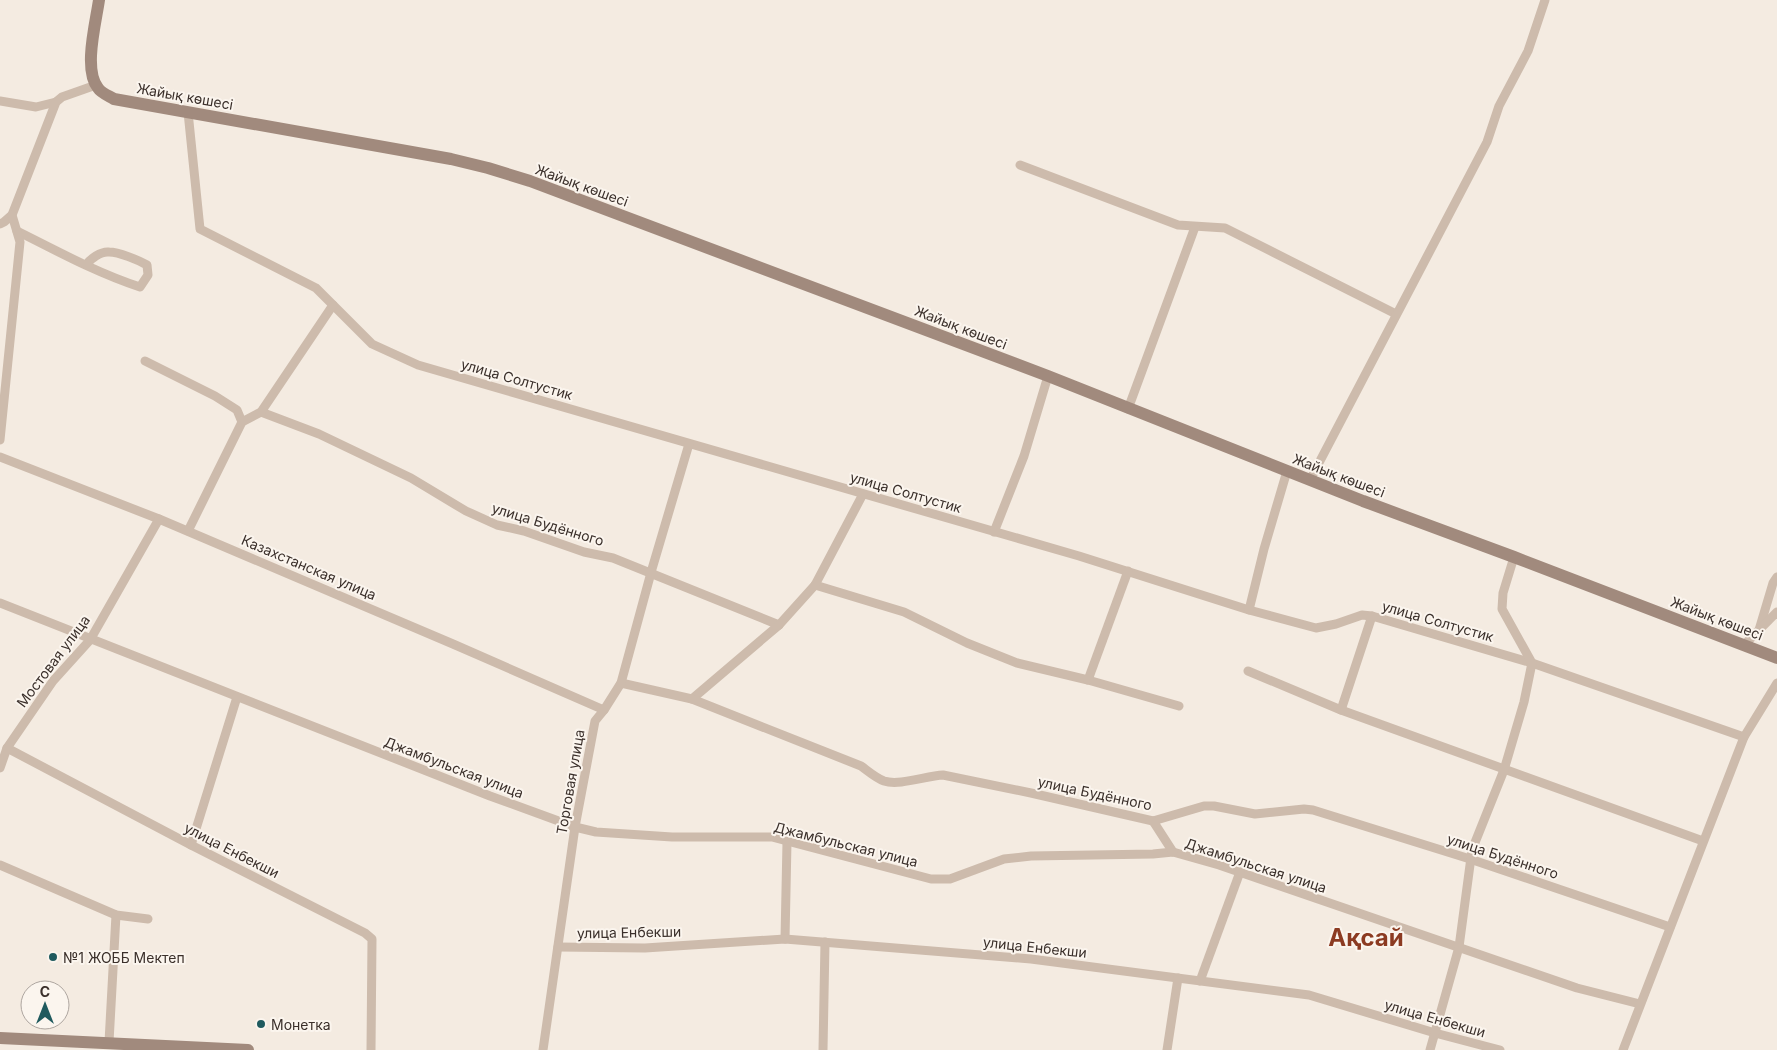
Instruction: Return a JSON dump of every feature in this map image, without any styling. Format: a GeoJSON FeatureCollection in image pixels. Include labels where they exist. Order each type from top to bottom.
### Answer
{"type":"FeatureCollection","features":[{"type":"Feature","properties":{"kind":"street"},"geometry":{"type":"LineString","coordinates":[[0,101],[36,107],[56,102],[62,97],[96,85],[92,79],[90,64],[99,0]]}},
{"type":"Feature","properties":{"kind":"street"},"geometry":{"type":"LineString","coordinates":[[1310,480],[1487,142],[1499,106],[1528,51],[1545,0]]}},
{"type":"Feature","properties":{"kind":"street","name":"Жайық көшесі"},"geometry":{"type":"LineString","coordinates":[[96,85],[98,90],[114,99],[451,159],[530,181],[1048,376],[1310,480],[1745,644],[1777,658]]}},
{"type":"Feature","properties":{"kind":"street"},"geometry":{"type":"LineString","coordinates":[[2,223],[12,215],[56,102]]}},
{"type":"Feature","properties":{"kind":"street","name":"улица Солтустик"},"geometry":{"type":"LineString","coordinates":[[188,112],[200,229],[316,288],[372,344],[418,365],[1128,571],[1249,610],[1316,628],[1336,624],[1362,615],[1372,616],[1532,663],[1744,737]]}},
{"type":"Feature","properties":{"kind":"street"},"geometry":{"type":"LineString","coordinates":[[1020,165],[1178,225],[1225,228],[1396,314]]}},
{"type":"Feature","properties":{"kind":"street"},"geometry":{"type":"LineString","coordinates":[[0,440],[20,242],[12,215]]}},
{"type":"Feature","properties":{"kind":"street"},"geometry":{"type":"LineString","coordinates":[[1128,409],[1195,227]]}},
{"type":"Feature","properties":{"kind":"street"},"geometry":{"type":"LineString","coordinates":[[17,231],[86,265],[140,287],[148,275],[147,265],[134,258],[109,252],[99,255],[86,265]]}},
{"type":"Feature","properties":{"kind":"street"},"geometry":{"type":"LineString","coordinates":[[188,531],[242,422],[260,412],[333,305]]}},
{"type":"Feature","properties":{"kind":"street"},"geometry":{"type":"LineString","coordinates":[[145,361],[215,396],[237,410],[242,422]]}},
{"type":"Feature","properties":{"kind":"street"},"geometry":{"type":"LineString","coordinates":[[994,532],[1024,456],[1048,376]]}},
{"type":"Feature","properties":{"kind":"street","name":"улица Будённого"},"geometry":{"type":"LineString","coordinates":[[260,412],[295,427],[319,434],[411,478],[466,511],[497,525],[524,531],[584,552],[613,558],[779,625]]}},
{"type":"Feature","properties":{"kind":"street","name":"Торговая улица"},"geometry":{"type":"LineString","coordinates":[[544,1050],[575,827],[595,721],[621,683],[689,444]]}},
{"type":"Feature","properties":{"kind":"street","name":"Казахстанская улица"},"geometry":{"type":"LineString","coordinates":[[0,458],[188,531],[604,710]]}},
{"type":"Feature","properties":{"kind":"street"},"geometry":{"type":"LineString","coordinates":[[1249,610],[1264,549],[1287,471]]}},
{"type":"Feature","properties":{"kind":"street"},"geometry":{"type":"LineString","coordinates":[[692,699],[779,625],[815,585],[863,494]]}},
{"type":"Feature","properties":{"kind":"street","name":"Мостовая улица"},"geometry":{"type":"LineString","coordinates":[[0,768],[7,748],[53,681],[90,640],[159,519]]}},
{"type":"Feature","properties":{"kind":"street"},"geometry":{"type":"LineString","coordinates":[[1430,1050],[1459,947],[1472,850],[1504,770],[1524,702],[1532,663],[1502,609],[1503,593],[1514,557]]}},
{"type":"Feature","properties":{"kind":"street"},"geometry":{"type":"LineString","coordinates":[[1088,680],[1128,571]]}},
{"type":"Feature","properties":{"kind":"street"},"geometry":{"type":"LineString","coordinates":[[1759,630],[1773,582],[1777,577]]}},
{"type":"Feature","properties":{"kind":"street"},"geometry":{"type":"LineString","coordinates":[[815,585],[904,612],[967,643],[1017,663],[1088,680],[1179,706]]}},
{"type":"Feature","properties":{"kind":"street","name":"Джамбульская улица"},"geometry":{"type":"LineString","coordinates":[[0,603],[490,796],[575,827],[596,832],[672,836],[772,837],[931,879],[950,878],[1004,859],[1031,856],[1173,852],[1240,872],[1577,988],[1640,1004]]}},
{"type":"Feature","properties":{"kind":"street"},"geometry":{"type":"LineString","coordinates":[[1745,644],[1777,612]]}},
{"type":"Feature","properties":{"kind":"street"},"geometry":{"type":"LineString","coordinates":[[1341,710],[1372,616]]}},
{"type":"Feature","properties":{"kind":"street"},"geometry":{"type":"LineString","coordinates":[[1248,671],[1341,710],[1703,841]]}},
{"type":"Feature","properties":{"kind":"street","name":"улица Будённого"},"geometry":{"type":"LineString","coordinates":[[621,683],[692,699],[861,766],[882,780],[891,783],[943,775],[1153,821],[1204,806],[1214,806],[1255,814],[1304,809],[1470,859],[1670,927]]}},
{"type":"Feature","properties":{"kind":"street"},"geometry":{"type":"LineString","coordinates":[[1623,1050],[1744,737],[1777,683]]}},
{"type":"Feature","properties":{"kind":"street"},"geometry":{"type":"LineString","coordinates":[[191,845],[237,697]]}},
{"type":"Feature","properties":{"kind":"street","name":"улица Енбекши"},"geometry":{"type":"LineString","coordinates":[[7,748],[191,845],[365,933],[372,939],[372,1050]]}},
{"type":"Feature","properties":{"kind":"street"},"geometry":{"type":"LineString","coordinates":[[1153,821],[1173,852]]}},
{"type":"Feature","properties":{"kind":"street"},"geometry":{"type":"LineString","coordinates":[[785,939],[787,842]]}},
{"type":"Feature","properties":{"kind":"street"},"geometry":{"type":"LineString","coordinates":[[0,865],[116,915],[148,919]]}},
{"type":"Feature","properties":{"kind":"street"},"geometry":{"type":"LineString","coordinates":[[1200,981],[1240,872]]}},
{"type":"Feature","properties":{"kind":"street"},"geometry":{"type":"LineString","coordinates":[[109,1042],[116,915]]}},
{"type":"Feature","properties":{"kind":"street","name":"улица Енбекши"},"geometry":{"type":"LineString","coordinates":[[558,947],[645,948],[785,939],[1031,959],[1309,995],[1435,1033],[1500,1050]]}},
{"type":"Feature","properties":{"kind":"street"},"geometry":{"type":"LineString","coordinates":[[823,1050],[825,942]]}},
{"type":"Feature","properties":{"kind":"street"},"geometry":{"type":"LineString","coordinates":[[1167,1050],[1178,978]]}},
{"type":"Feature","properties":{"kind":"street"},"geometry":{"type":"LineString","coordinates":[[0,1038],[109,1042],[147,1047],[248,1050]]}},
{"type":"Feature","properties":{"kind":"place","name":"№1 ЖОББ Мектеп"},"geometry":{"type":"Point","coordinates":[53,957]}},
{"type":"Feature","properties":{"kind":"place","name":"Монетка"},"geometry":{"type":"Point","coordinates":[261,1024]}},
{"type":"Feature","properties":{"kind":"district","name":"Ақсай"},"geometry":{"type":"Point","coordinates":[1366,937]}}]}
